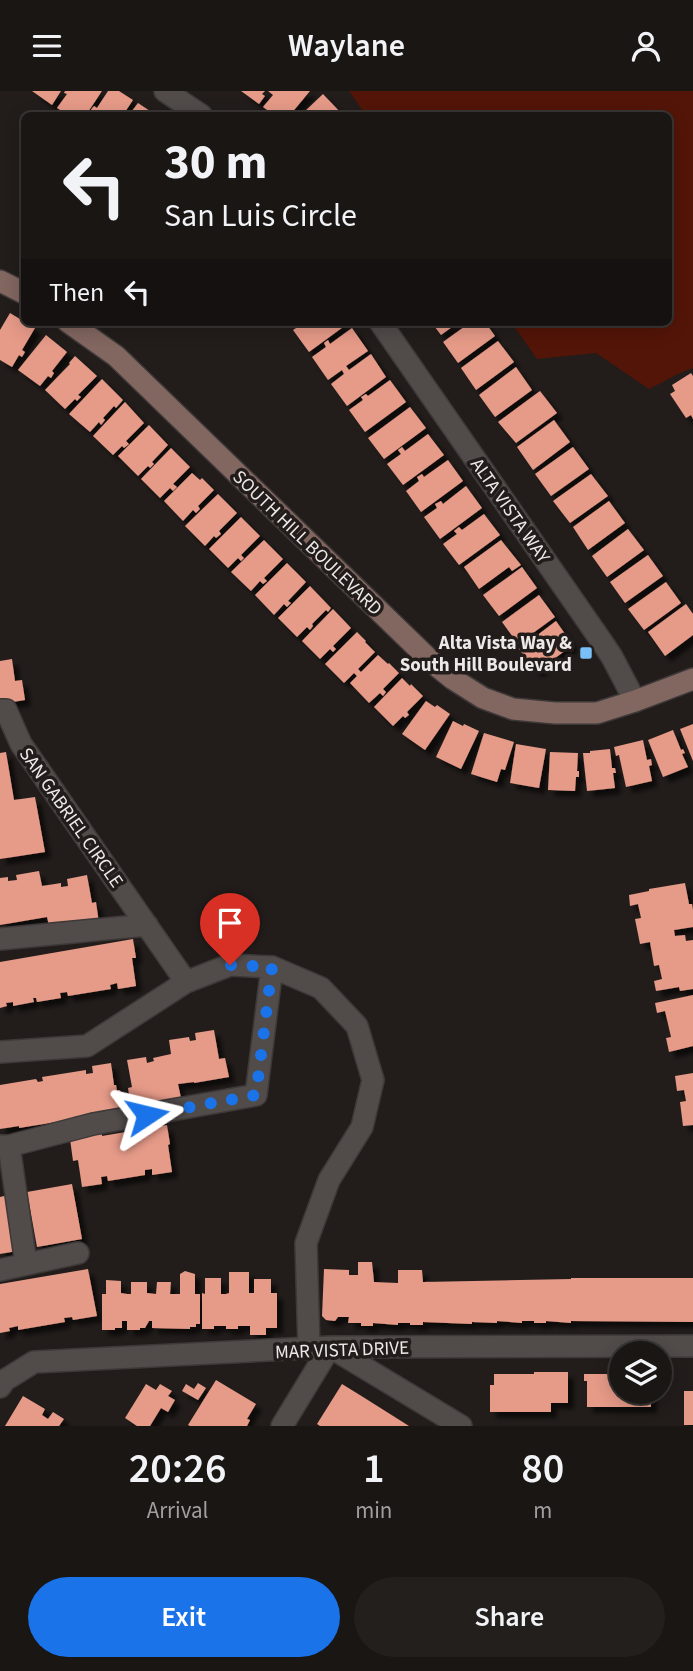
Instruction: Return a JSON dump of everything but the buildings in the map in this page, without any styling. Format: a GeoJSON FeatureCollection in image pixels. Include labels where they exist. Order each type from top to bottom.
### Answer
{"type":"FeatureCollection","features":[{"type":"Feature","properties":{"kind":"street"},"geometry":{"type":"LineString","coordinates":[[165,91],[196,112]]}},
{"type":"Feature","properties":{"kind":"street"},"geometry":{"type":"LineString","coordinates":[[0,281],[21,292]]}},
{"type":"Feature","properties":{"kind":"street","name":"SOUTH HILL BOULEVARD"},"geometry":{"type":"LineString","coordinates":[[74,326],[116,356],[433,663],[483,698],[513,709],[597,713],[693,679]]}},
{"type":"Feature","properties":{"kind":"street","name":"ALTA VISTA WAY"},"geometry":{"type":"LineString","coordinates":[[383,326],[607,649],[635,701]]}},
{"type":"Feature","properties":{"kind":"street","name":"SAN GABRIEL CIRCLE"},"geometry":{"type":"LineString","coordinates":[[0,710],[6,710],[21,744],[186,982]]}},
{"type":"Feature","properties":{"kind":"street"},"geometry":{"type":"LineString","coordinates":[[0,939],[147,925]]}},
{"type":"Feature","properties":{"kind":"street"},"geometry":{"type":"LineString","coordinates":[[0,1052],[87,1046],[186,982],[230,965],[272,967],[321,988],[356,1026],[373,1080],[362,1127],[329,1180],[306,1243],[320,1348],[282,1426]]}},
{"type":"Feature","properties":{"kind":"street"},"geometry":{"type":"LineString","coordinates":[[26,1264],[4,1146],[93,1124],[256,1095],[272,967]]}},
{"type":"Feature","properties":{"kind":"street"},"geometry":{"type":"LineString","coordinates":[[0,1270],[78,1254]]}},
{"type":"Feature","properties":{"kind":"street","name":"MAR VISTA DRIVE"},"geometry":{"type":"LineString","coordinates":[[0,1387],[5,1380],[34,1362],[320,1348],[693,1346]]}},
{"type":"Feature","properties":{"kind":"street"},"geometry":{"type":"LineString","coordinates":[[320,1348],[461,1426]]}},
{"type":"Feature","properties":{"kind":"shaded area"},"geometry":{"type":"Polygon","coordinates":[[[349,91],[693,91],[693,368],[649,389],[596,353],[537,359],[514,326],[672,326],[672,112],[364,112],[349,91]]]}},
{"type":"Feature","properties":{"kind":"place","name":"Alta Vista Way & South Hill Boulevard"},"geometry":{"type":"Point","coordinates":[586,653]}},
{"type":"Feature","properties":{"kind":"route"},"geometry":{"type":"LineString","coordinates":[[147,1115],[256,1095],[272,967],[230,965]]}}]}
